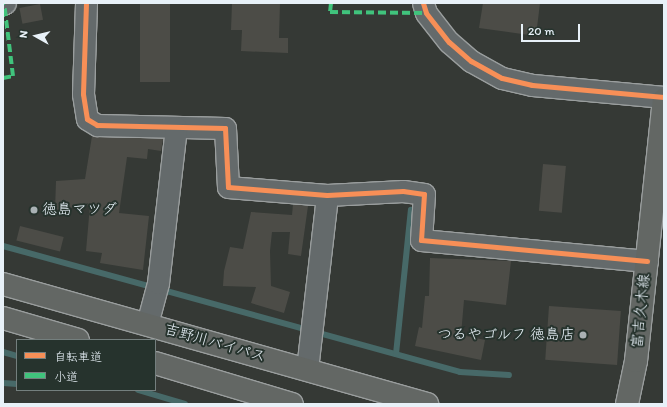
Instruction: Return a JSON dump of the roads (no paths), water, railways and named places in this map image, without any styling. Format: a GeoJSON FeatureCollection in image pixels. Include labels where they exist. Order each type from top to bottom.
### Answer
{"type":"FeatureCollection","features":[{"type":"Feature","properties":{"kind":"main road","name":"富吉久木線"},"geometry":{"type":"LineString","coordinates":[[632,403],[664,98]]}},
{"type":"Feature","properties":{"kind":"main road","name":"吉野川バイパス"},"geometry":{"type":"LineString","coordinates":[[3,284],[427,404]]}},
{"type":"Feature","properties":{"kind":"main road"},"geometry":{"type":"LineString","coordinates":[[4,320],[74,339]]}},
{"type":"Feature","properties":{"kind":"main road"},"geometry":{"type":"LineString","coordinates":[[156,363],[292,404]]}},
{"type":"Feature","properties":{"kind":"street"},"geometry":{"type":"LineString","coordinates":[[86,3],[83,94],[87,119],[97,125],[225,128],[228,187],[327,195],[403,191],[424,194],[421,240],[647,261]]}},
{"type":"Feature","properties":{"kind":"street"},"geometry":{"type":"LineString","coordinates":[[423,3],[426,14],[449,42],[471,61],[502,78],[532,85],[664,98]]}},
{"type":"Feature","properties":{"kind":"street"},"geometry":{"type":"LineString","coordinates":[[147,324],[157,289],[176,127]]}},
{"type":"Feature","properties":{"kind":"street"},"geometry":{"type":"LineString","coordinates":[[307,369],[310,331],[327,195]]}},
{"type":"Feature","properties":{"kind":"waterway"},"geometry":{"type":"LineString","coordinates":[[396,354],[411,210]]}},
{"type":"Feature","properties":{"kind":"waterway"},"geometry":{"type":"LineString","coordinates":[[3,246],[460,372],[509,375]]}},
{"type":"Feature","properties":{"kind":"waterway"},"geometry":{"type":"LineString","coordinates":[[3,352],[16,356]]}},
{"type":"Feature","properties":{"kind":"waterway"},"geometry":{"type":"LineString","coordinates":[[3,383],[16,384]]}},
{"type":"Feature","properties":{"kind":"waterway"},"geometry":{"type":"LineString","coordinates":[[141,391],[185,404]]}},
{"type":"Feature","properties":{"kind":"place","name":"徳島マツダ"},"geometry":{"type":"Point","coordinates":[34,210]}},
{"type":"Feature","properties":{"kind":"place","name":"つるやゴルフ 徳島店"},"geometry":{"type":"Point","coordinates":[583,335]}}]}
